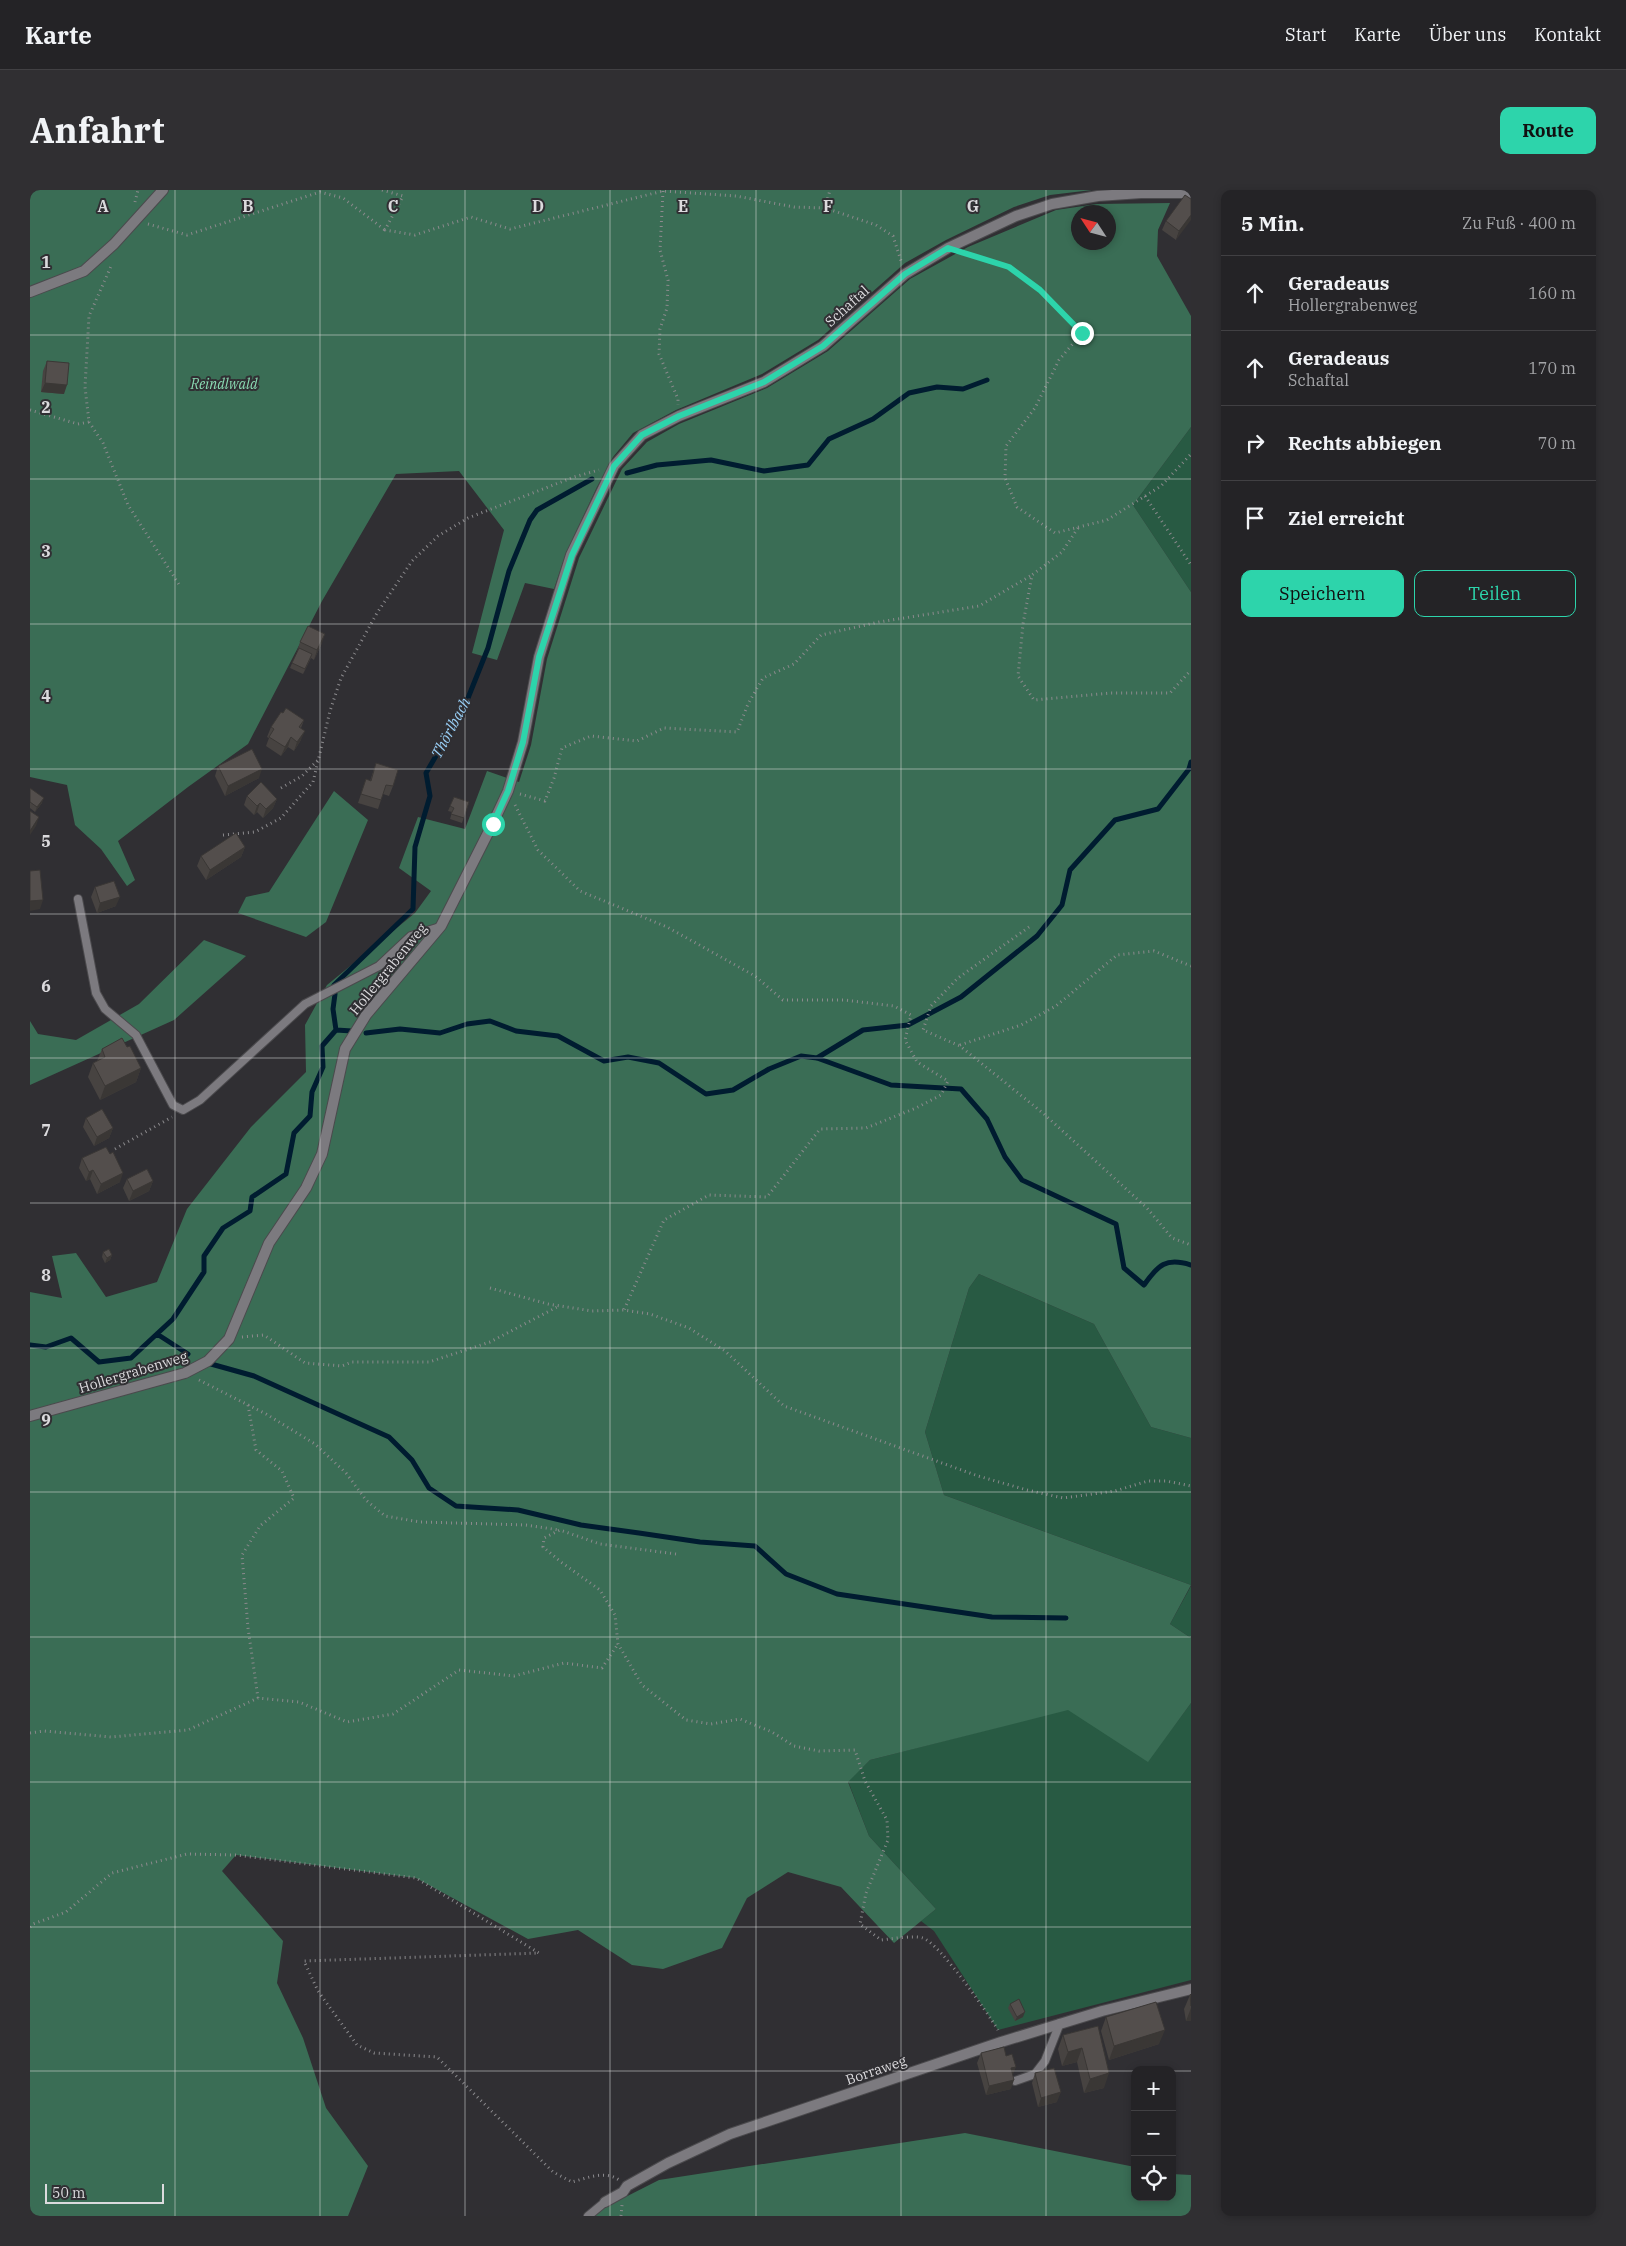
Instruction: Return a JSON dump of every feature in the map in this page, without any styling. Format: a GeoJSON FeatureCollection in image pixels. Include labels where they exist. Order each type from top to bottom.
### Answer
{"type":"FeatureCollection","features":[{"type":"Feature","properties":{"kind":"street"},"geometry":{"type":"LineString","coordinates":[[30,292],[84,271],[114,244],[163,190]]}},
{"type":"Feature","properties":{"kind":"street","name":"Schaftal"},"geometry":{"type":"LineString","coordinates":[[614,466],[642,435],[679,416],[764,382],[823,346],[905,274],[948,248],[1016,216],[1052,204],[1138,191],[1191,192]]}},
{"type":"Feature","properties":{"kind":"street","name":"Hollergrabenweg"},"geometry":{"type":"LineString","coordinates":[[30,1416],[185,1373],[208,1361],[229,1338],[269,1243],[306,1188],[322,1154],[345,1049],[366,1015],[441,926],[508,791],[523,742],[539,657],[572,555],[614,466]]}},
{"type":"Feature","properties":{"kind":"street","name":"Borraweg"},"geometry":{"type":"LineString","coordinates":[[605,2202],[623,2192],[627,2186],[668,2163],[730,2134],[1001,2042],[1102,2011],[1191,1989]]}},
{"type":"Feature","properties":{"kind":"lane"},"geometry":{"type":"LineString","coordinates":[[78,898],[96,993],[105,1009],[136,1035],[172,1105],[184,1110],[200,1100],[305,1004],[379,966],[411,936],[441,926]]}},
{"type":"Feature","properties":{"kind":"lane"},"geometry":{"type":"LineString","coordinates":[[1015,2081],[1035,2074],[1045,2061],[1060,2024]]}},
{"type":"Feature","properties":{"kind":"lane","name":"Borraweg"},"geometry":{"type":"LineString","coordinates":[[588,2216],[605,2202]]}},
{"type":"Feature","properties":{"kind":"path"},"geometry":{"type":"LineString","coordinates":[[382,190],[403,196],[385,230]]}},
{"type":"Feature","properties":{"kind":"path"},"geometry":{"type":"LineString","coordinates":[[825,208],[830,190]]}},
{"type":"Feature","properties":{"kind":"path"},"geometry":{"type":"LineString","coordinates":[[136,220],[187,235],[320,192],[343,198],[385,230],[415,235],[471,217],[510,229],[663,191],[736,196],[794,207],[825,208],[876,225],[893,236],[905,274]]}},
{"type":"Feature","properties":{"kind":"path"},"geometry":{"type":"LineString","coordinates":[[663,191],[660,250],[668,280],[667,308],[660,329],[659,354],[678,399],[679,416]]}},
{"type":"Feature","properties":{"kind":"path"},"geometry":{"type":"LineString","coordinates":[[948,248],[1009,267],[1040,290],[1082,333],[1059,360],[1035,408],[1006,446],[1005,478],[1017,507],[1055,532],[1107,520],[1162,486],[1191,454]]}},
{"type":"Feature","properties":{"kind":"path"},"geometry":{"type":"LineString","coordinates":[[116,255],[88,316],[86,387],[89,422],[103,443],[128,505],[180,586]]}},
{"type":"Feature","properties":{"kind":"path"},"geometry":{"type":"LineString","coordinates":[[30,410],[78,424],[89,422]]}},
{"type":"Feature","properties":{"kind":"path"},"geometry":{"type":"LineString","coordinates":[[223,835],[255,832],[281,818],[313,782],[330,711],[341,678],[377,613],[412,561],[438,536],[468,518],[574,477],[614,466]]}},
{"type":"Feature","properties":{"kind":"path"},"geometry":{"type":"LineString","coordinates":[[1145,496],[1191,564]]}},
{"type":"Feature","properties":{"kind":"path"},"geometry":{"type":"LineString","coordinates":[[508,791],[545,801],[554,778],[562,748],[591,736],[637,742],[664,728],[737,732],[748,704],[763,678],[794,664],[821,635],[879,622],[979,606],[1032,575],[1062,552],[1078,527]]}},
{"type":"Feature","properties":{"kind":"path"},"geometry":{"type":"LineString","coordinates":[[1032,575],[1023,624],[1018,676],[1034,700],[1110,694],[1170,692],[1191,670]]}},
{"type":"Feature","properties":{"kind":"path"},"geometry":{"type":"LineString","coordinates":[[281,788],[302,776],[320,758]]}},
{"type":"Feature","properties":{"kind":"path"},"geometry":{"type":"LineString","coordinates":[[508,791],[538,850],[580,891],[667,928],[755,976],[783,1000],[844,1000],[894,1006],[911,1015],[905,1040],[917,1062],[948,1081],[941,1095],[916,1108],[866,1128],[820,1129],[767,1197],[708,1195],[664,1220],[624,1310]]}},
{"type":"Feature","properties":{"kind":"path"},"geometry":{"type":"LineString","coordinates":[[1029,927],[958,978],[932,1006],[923,1030],[960,1046],[1044,1114],[1147,1208],[1172,1238],[1191,1245]]}},
{"type":"Feature","properties":{"kind":"path"},"geometry":{"type":"LineString","coordinates":[[960,1046],[1021,1025],[1047,1011],[1117,955],[1154,951],[1191,966]]}},
{"type":"Feature","properties":{"kind":"path"},"geometry":{"type":"LineString","coordinates":[[115,1150],[184,1110]]}},
{"type":"Feature","properties":{"kind":"path"},"geometry":{"type":"LineString","coordinates":[[490,1288],[559,1306],[592,1311],[624,1310],[650,1314],[689,1328],[725,1351],[784,1406],[978,1476],[1027,1490],[1063,1498],[1115,1491],[1148,1481],[1166,1481],[1191,1486]]}},
{"type":"Feature","properties":{"kind":"path"},"geometry":{"type":"LineString","coordinates":[[229,1338],[264,1335],[305,1363],[342,1366],[352,1362],[429,1362],[490,1342],[559,1306]]}},
{"type":"Feature","properties":{"kind":"path"},"geometry":{"type":"LineString","coordinates":[[185,1373],[248,1405],[315,1444],[346,1473],[366,1500],[385,1516],[420,1522],[526,1525],[560,1530],[600,1544],[676,1554]]}},
{"type":"Feature","properties":{"kind":"path"},"geometry":{"type":"LineString","coordinates":[[248,1405],[256,1450],[282,1471],[294,1498],[260,1526],[242,1555],[248,1628],[258,1698]]}},
{"type":"Feature","properties":{"kind":"path"},"geometry":{"type":"LineString","coordinates":[[560,1530],[544,1538],[543,1547],[600,1590],[615,1615],[618,1644],[642,1685],[686,1720],[711,1724],[740,1719],[772,1732],[794,1746],[819,1751],[855,1750],[865,1781],[887,1820],[888,1840],[866,1893],[860,1924],[880,1940],[922,1938],[934,1946],[977,1997],[998,2030],[1001,2042]]}},
{"type":"Feature","properties":{"kind":"path"},"geometry":{"type":"LineString","coordinates":[[30,1734],[44,1731],[111,1737],[188,1730],[258,1698],[298,1702],[347,1722],[393,1714],[459,1670],[514,1676],[564,1663],[602,1668],[618,1644]]}},
{"type":"Feature","properties":{"kind":"path"},"geometry":{"type":"LineString","coordinates":[[30,1927],[33,1924],[66,1912],[112,1873],[187,1854],[236,1855],[416,1878],[538,1953],[304,1961],[318,1991],[357,2045],[374,2053],[437,2057],[553,2172],[572,2182],[602,2175],[614,2176],[627,2186]]}},
{"type":"Feature","properties":{"kind":"green space","name":"Reindlwald"},"geometry":{"type":"Polygon","coordinates":[[[30,190],[1092,190],[1050,195],[1014,207],[946,240],[905,263],[818,340],[762,374],[676,410],[633,433],[613,457],[597,487],[566,553],[554,589],[525,583],[497,660],[472,653],[504,530],[459,471],[396,474],[322,601],[248,744],[118,841],[135,880],[127,886],[101,849],[75,825],[67,785],[30,777],[30,190]]]}},
{"type":"Feature","properties":{"kind":"green space"},"geometry":{"type":"Polygon","coordinates":[[[1170,203],[1158,230],[1157,256],[1191,316],[1191,427],[1133,505],[1191,592],[1191,1438],[1151,1427],[1094,1324],[979,1274],[969,1288],[925,1432],[944,1495],[1191,1585],[1170,1624],[1191,1638],[1191,1703],[1148,1762],[1068,1710],[870,1760],[848,1782],[869,1836],[936,1909],[894,1943],[841,1887],[788,1872],[747,1898],[722,1948],[663,1969],[632,1965],[578,1930],[528,1939],[416,1878],[236,1855],[222,1871],[283,1941],[277,1983],[303,2038],[326,2108],[368,2166],[348,2216],[30,2216],[30,1292],[62,1298],[52,1256],[76,1253],[106,1297],[157,1282],[187,1209],[251,1127],[306,1072],[305,1025],[327,985],[415,913],[431,891],[399,868],[418,817],[465,829],[487,771],[519,782],[531,745],[547,659],[579,558],[622,469],[647,442],[679,424],[767,388],[828,351],[910,279],[968,247],[1056,210],[1071,208],[1071,250],[1116,250],[1116,205],[1090,205],[1170,203]]]}},
{"type":"Feature","properties":{"kind":"green space"},"geometry":{"type":"Polygon","coordinates":[[[1191,427],[1191,592],[1133,505],[1191,427]]]}},
{"type":"Feature","properties":{"kind":"green space"},"geometry":{"type":"Polygon","coordinates":[[[334,791],[368,820],[326,922],[306,937],[238,913],[246,897],[269,892],[334,791]]]}},
{"type":"Feature","properties":{"kind":"green space"},"geometry":{"type":"Polygon","coordinates":[[[204,940],[246,956],[174,1020],[30,1085],[30,1021],[38,1034],[76,1040],[139,1004],[204,940]]]}},
{"type":"Feature","properties":{"kind":"green space"},"geometry":{"type":"Polygon","coordinates":[[[979,1274],[1094,1324],[1151,1427],[1191,1438],[1191,1585],[944,1495],[925,1432],[969,1288],[979,1274]]]}},
{"type":"Feature","properties":{"kind":"green space"},"geometry":{"type":"Polygon","coordinates":[[[1191,1586],[1191,1638],[1170,1624],[1191,1586]]]}},
{"type":"Feature","properties":{"kind":"green space"},"geometry":{"type":"Polygon","coordinates":[[[1191,1703],[1191,1980],[998,2030],[934,1931],[921,1921],[936,1909],[869,1836],[848,1781],[870,1760],[1068,1709],[1148,1761],[1191,1703]]]}},
{"type":"Feature","properties":{"kind":"green space"},"geometry":{"type":"Polygon","coordinates":[[[965,2133],[1131,2166],[1131,2201],[1176,2201],[1176,2174],[1191,2175],[1191,2216],[588,2216],[659,2180],[965,2133]]]}},
{"type":"Feature","properties":{"kind":"building"},"geometry":{"type":"Polygon","coordinates":[[[1185,195],[1191,199],[1191,215],[1179,231],[1166,221],[1185,195]]]}},
{"type":"Feature","properties":{"kind":"building"},"geometry":{"type":"Polygon","coordinates":[[[47,361],[69,363],[67,385],[45,383],[47,361]]]}},
{"type":"Feature","properties":{"kind":"building"},"geometry":{"type":"Polygon","coordinates":[[[308,626],[325,634],[317,650],[300,642],[308,626]]]}},
{"type":"Feature","properties":{"kind":"building"},"geometry":{"type":"Polygon","coordinates":[[[299,648],[312,654],[305,669],[292,663],[299,648]]]}},
{"type":"Feature","properties":{"kind":"building"},"geometry":{"type":"Polygon","coordinates":[[[286,708],[304,720],[299,727],[305,731],[297,742],[291,737],[285,747],[269,737],[274,729],[271,727],[286,708]]]}},
{"type":"Feature","properties":{"kind":"building"},"geometry":{"type":"Polygon","coordinates":[[[252,749],[262,769],[228,786],[218,766],[252,749]]]}},
{"type":"Feature","properties":{"kind":"building"},"geometry":{"type":"Polygon","coordinates":[[[376,763],[398,770],[393,786],[386,785],[381,800],[361,794],[366,779],[371,781],[376,763]]]}},
{"type":"Feature","properties":{"kind":"building"},"geometry":{"type":"Polygon","coordinates":[[[261,782],[277,799],[266,809],[260,803],[257,806],[247,796],[261,782]]]}},
{"type":"Feature","properties":{"kind":"building"},"geometry":{"type":"Polygon","coordinates":[[[30,788],[44,798],[37,807],[30,802],[30,788]]]}},
{"type":"Feature","properties":{"kind":"building"},"geometry":{"type":"Polygon","coordinates":[[[454,797],[469,802],[464,818],[451,814],[454,808],[450,806],[454,797]]]}},
{"type":"Feature","properties":{"kind":"building"},"geometry":{"type":"Polygon","coordinates":[[[30,811],[39,817],[30,831],[30,811]]]}},
{"type":"Feature","properties":{"kind":"building"},"geometry":{"type":"Polygon","coordinates":[[[236,833],[245,847],[210,870],[201,856],[236,833]]]}},
{"type":"Feature","properties":{"kind":"building"},"geometry":{"type":"Polygon","coordinates":[[[40,870],[43,900],[30,901],[30,871],[40,870]]]}},
{"type":"Feature","properties":{"kind":"building"},"geometry":{"type":"Polygon","coordinates":[[[114,881],[120,897],[100,903],[95,887],[114,881]]]}},
{"type":"Feature","properties":{"kind":"building"},"geometry":{"type":"Polygon","coordinates":[[[122,1038],[127,1047],[130,1046],[141,1068],[105,1086],[93,1063],[105,1057],[102,1049],[122,1038]]]}},
{"type":"Feature","properties":{"kind":"building"},"geometry":{"type":"Polygon","coordinates":[[[102,1109],[113,1128],[97,1137],[86,1118],[102,1109]]]}},
{"type":"Feature","properties":{"kind":"building"},"geometry":{"type":"Polygon","coordinates":[[[106,1147],[110,1154],[113,1152],[123,1173],[101,1184],[93,1170],[89,1172],[82,1158],[106,1147]]]}},
{"type":"Feature","properties":{"kind":"building"},"geometry":{"type":"Polygon","coordinates":[[[147,1169],[153,1181],[133,1191],[127,1179],[147,1169]]]}},
{"type":"Feature","properties":{"kind":"building"},"geometry":{"type":"Polygon","coordinates":[[[109,1249],[112,1255],[107,1258],[103,1252],[109,1249]]]}},
{"type":"Feature","properties":{"kind":"building"},"geometry":{"type":"Polygon","coordinates":[[[1019,1999],[1025,2012],[1017,2017],[1010,2004],[1019,1999]]]}},
{"type":"Feature","properties":{"kind":"building"},"geometry":{"type":"Polygon","coordinates":[[[1156,2002],[1165,2030],[1114,2046],[1106,2017],[1156,2002]]]}},
{"type":"Feature","properties":{"kind":"building"},"geometry":{"type":"Polygon","coordinates":[[[1098,2026],[1109,2073],[1090,2079],[1082,2048],[1068,2052],[1063,2035],[1098,2026]]]}},
{"type":"Feature","properties":{"kind":"building"},"geometry":{"type":"Polygon","coordinates":[[[1004,2047],[1006,2056],[1012,2054],[1016,2067],[1011,2068],[1014,2080],[989,2086],[981,2053],[1004,2047]]]}},
{"type":"Feature","properties":{"kind":"building"},"geometry":{"type":"Polygon","coordinates":[[[1054,2068],[1061,2092],[1041,2098],[1035,2073],[1054,2068]]]}},
{"type":"Feature","properties":{"kind":"waterway","name":"Thörlbach"},"geometry":{"type":"LineString","coordinates":[[627,473],[657,465],[711,460],[764,471],[808,465],[829,439],[873,419],[909,393],[937,387],[963,389],[987,380]]}},
{"type":"Feature","properties":{"kind":"waterway","name":"Thörlbach"},"geometry":{"type":"LineString","coordinates":[[334,985],[413,909],[415,847],[430,796],[426,773],[464,708],[488,648],[509,571],[530,520],[537,510],[592,479]]}},
{"type":"Feature","properties":{"kind":"waterway"},"geometry":{"type":"LineString","coordinates":[[817,1058],[863,1030],[908,1025],[961,997],[1037,936],[1062,905],[1070,870],[1115,820],[1158,809],[1189,769],[1191,762]]}},
{"type":"Feature","properties":{"kind":"waterway","name":"Thörlbach"},"geometry":{"type":"LineString","coordinates":[[30,1345],[46,1347],[71,1338],[99,1362],[131,1358],[173,1319],[204,1272],[204,1256],[223,1228],[250,1211],[252,1197],[286,1174],[294,1133],[310,1116],[312,1092],[323,1067],[322,1046],[336,1030],[333,1009],[335,994]]}},
{"type":"Feature","properties":{"kind":"waterway"},"geometry":{"type":"LineString","coordinates":[[366,1033],[400,1029],[440,1033],[467,1024],[490,1021],[516,1031],[558,1036],[604,1061],[628,1057],[659,1063],[706,1094],[733,1090],[769,1069],[801,1056],[817,1058],[891,1085],[961,1089],[987,1119],[1005,1157],[1022,1180],[1116,1224],[1124,1268],[1144,1285],[1163,1264],[1175,1262],[1191,1265]]}},
{"type":"Feature","properties":{"kind":"waterway"},"geometry":{"type":"LineString","coordinates":[[336,1030],[352,1031]]}},
{"type":"Feature","properties":{"kind":"waterway"},"geometry":{"type":"LineString","coordinates":[[157,1334],[188,1354]]}},
{"type":"Feature","properties":{"kind":"waterway"},"geometry":{"type":"LineString","coordinates":[[211,1364],[254,1376],[389,1437],[412,1460],[429,1488],[456,1506],[518,1510],[581,1525],[700,1542],[755,1546],[786,1574],[837,1594],[992,1617],[1066,1618]]}},
{"type":"Feature","properties":{"kind":"route"},"geometry":{"type":"LineString","coordinates":[[493,824],[508,791],[523,742],[539,657],[572,555],[614,466],[642,435],[679,416],[764,382],[823,346],[905,274],[948,248],[1009,267],[1040,290],[1082,333]]}}]}
